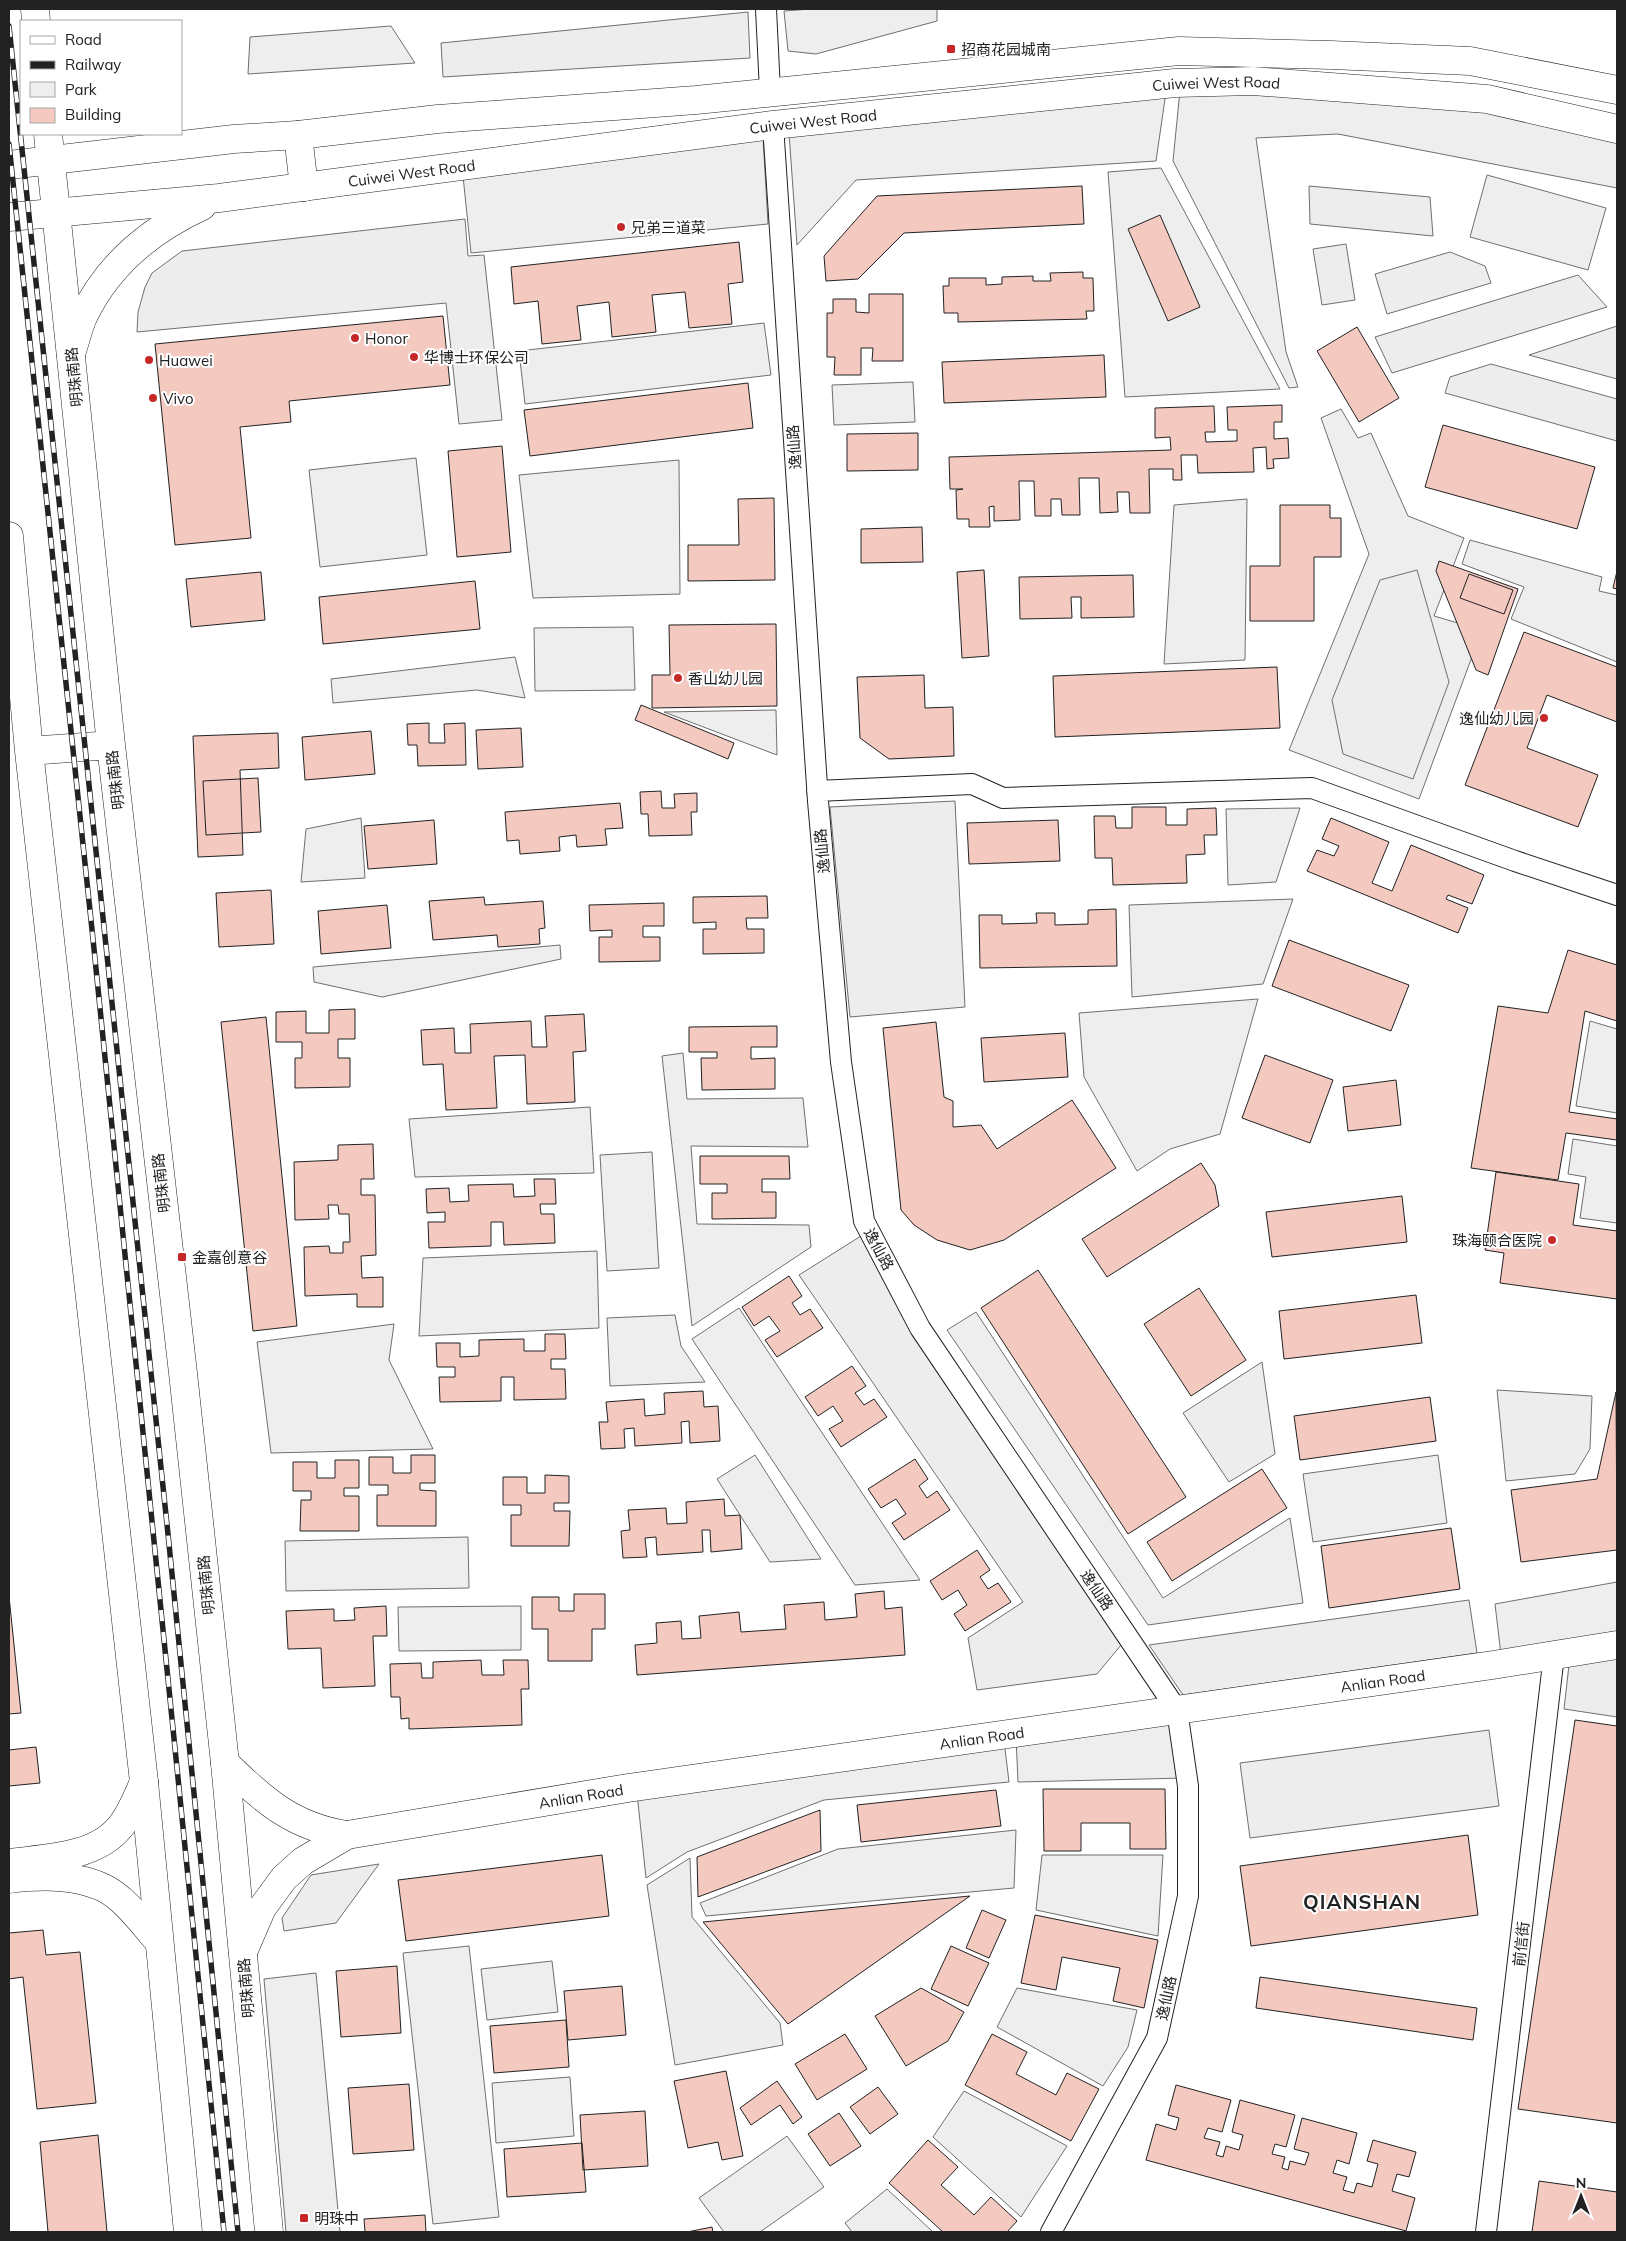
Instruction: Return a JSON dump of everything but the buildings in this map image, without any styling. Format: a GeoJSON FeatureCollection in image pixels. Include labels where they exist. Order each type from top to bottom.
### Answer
{"type":"FeatureCollection","features":[{"type":"Feature","properties":{"kind":"main road","name":"Cuiwei West Road"},"geometry":{"type":"LineString","coordinates":[[9,165],[234,139],[298,135],[438,119],[696,100],[770,90],[1178,51],[1331,55],[1470,62],[1617,90]]}},
{"type":"Feature","properties":{"kind":"main road","name":"Cuiwei West Road"},"geometry":{"type":"LineString","coordinates":[[9,217],[219,198],[773,125],[1175,83],[1253,81],[1487,99],[1617,129]]}},
{"type":"Feature","properties":{"kind":"main road"},"geometry":{"type":"LineString","coordinates":[[182,132],[234,139]]}},
{"type":"Feature","properties":{"kind":"main road","name":"明珠南路"},"geometry":{"type":"LineString","coordinates":[[48,135],[111,746],[183,1373],[225,1763],[268,2232]]}},
{"type":"Feature","properties":{"kind":"main road"},"geometry":{"type":"LineString","coordinates":[[298,135],[304,187]]}},
{"type":"Feature","properties":{"kind":"main road"},"geometry":{"type":"LineString","coordinates":[[71,354],[83,318],[101,286],[136,246],[172,220],[219,198]]}},
{"type":"Feature","properties":{"kind":"main road"},"geometry":{"type":"LineString","coordinates":[[9,536],[29,751],[144,1782],[188,2232]]}},
{"type":"Feature","properties":{"kind":"main road"},"geometry":{"type":"LineString","coordinates":[[29,751],[111,746]]}},
{"type":"Feature","properties":{"kind":"main road","name":"Anlian Road"},"geometry":{"type":"LineString","coordinates":[[347,1835],[628,1788],[1617,1645]]}},
{"type":"Feature","properties":{"kind":"main road"},"geometry":{"type":"LineString","coordinates":[[225,1763],[261,1797],[286,1815],[313,1828],[347,1835]]}},
{"type":"Feature","properties":{"kind":"main road"},"geometry":{"type":"LineString","coordinates":[[9,1863],[72,1854],[104,1841],[120,1828],[133,1807],[144,1782]]}},
{"type":"Feature","properties":{"kind":"main road"},"geometry":{"type":"LineString","coordinates":[[243,1952],[262,1908],[284,1878],[303,1861],[347,1835]]}},
{"type":"Feature","properties":{"kind":"main road"},"geometry":{"type":"LineString","coordinates":[[9,1879],[27,1877],[69,1878],[104,1888],[130,1908],[159,1942]]}},
{"type":"Feature","properties":{"kind":"street"},"geometry":{"type":"LineString","coordinates":[[766,9],[770,90]]}},
{"type":"Feature","properties":{"kind":"street","name":"逸仙路"},"geometry":{"type":"LineString","coordinates":[[773,125],[817,791],[841,1062],[864,1221],[920,1328],[1177,1710],[1188,1786],[1188,1896],[1157,2038],[1052,2232]]}},
{"type":"Feature","properties":{"kind":"street"},"geometry":{"type":"LineString","coordinates":[[817,791],[972,784],[1003,798],[1312,788],[1515,861],[1617,895]]}},
{"type":"Feature","properties":{"kind":"street","name":"前信街"},"geometry":{"type":"LineString","coordinates":[[1486,2232],[1554,1655]]}},
{"type":"Feature","properties":{"kind":"green space"},"geometry":{"type":"Polygon","coordinates":[[[811,9],[937,9],[937,21],[816,54],[788,51],[784,11],[811,9]]]}},
{"type":"Feature","properties":{"kind":"green space"},"geometry":{"type":"Polygon","coordinates":[[[391,26],[415,63],[248,74],[250,37],[391,26]]]}},
{"type":"Feature","properties":{"kind":"green space"},"geometry":{"type":"Polygon","coordinates":[[[1180,90],[1483,106],[1617,137],[1617,188],[1338,134],[1256,138],[1286,352],[1298,387],[1289,388],[1173,161],[1180,90]]]}},
{"type":"Feature","properties":{"kind":"green space"},"geometry":{"type":"Polygon","coordinates":[[[1166,92],[1156,161],[856,180],[797,245],[789,133],[1166,92]]]}},
{"type":"Feature","properties":{"kind":"green space"},"geometry":{"type":"Polygon","coordinates":[[[763,137],[768,224],[471,253],[463,176],[763,137]]]}},
{"type":"Feature","properties":{"kind":"green space"},"geometry":{"type":"Polygon","coordinates":[[[1161,168],[1280,389],[1125,397],[1108,172],[1161,168]]]}},
{"type":"Feature","properties":{"kind":"green space"},"geometry":{"type":"Polygon","coordinates":[[[1487,175],[1606,208],[1588,270],[1470,237],[1487,175]]]}},
{"type":"Feature","properties":{"kind":"green space"},"geometry":{"type":"Polygon","coordinates":[[[764,323],[771,375],[525,404],[519,351],[764,323]]]}},
{"type":"Feature","properties":{"kind":"green space"},"geometry":{"type":"Polygon","coordinates":[[[913,382],[915,422],[834,425],[832,385],[913,382]]]}},
{"type":"Feature","properties":{"kind":"green space"},"geometry":{"type":"Polygon","coordinates":[[[1341,409],[1358,438],[1371,433],[1408,516],[1464,538],[1434,616],[1482,630],[1419,799],[1289,750],[1369,554],[1321,418],[1341,409]]]}},
{"type":"Feature","properties":{"kind":"green space"},"geometry":{"type":"Polygon","coordinates":[[[416,458],[427,555],[320,567],[309,470],[416,458]]]}},
{"type":"Feature","properties":{"kind":"green space"},"geometry":{"type":"Polygon","coordinates":[[[679,460],[680,594],[533,598],[519,475],[679,460]]]}},
{"type":"Feature","properties":{"kind":"green space"},"geometry":{"type":"Polygon","coordinates":[[[1247,499],[1245,660],[1164,664],[1174,505],[1247,499]]]}},
{"type":"Feature","properties":{"kind":"green space"},"geometry":{"type":"Polygon","coordinates":[[[1470,540],[1602,577],[1599,591],[1617,595],[1617,662],[1511,619],[1524,587],[1462,564],[1470,540]]]}},
{"type":"Feature","properties":{"kind":"green space"},"geometry":{"type":"Polygon","coordinates":[[[633,627],[635,690],[535,691],[534,628],[633,627]]]}},
{"type":"Feature","properties":{"kind":"green space"},"geometry":{"type":"Polygon","coordinates":[[[515,657],[525,698],[477,690],[333,703],[331,679],[515,657]]]}},
{"type":"Feature","properties":{"kind":"green space"},"geometry":{"type":"Polygon","coordinates":[[[776,710],[777,755],[664,712],[776,710]]]}},
{"type":"Feature","properties":{"kind":"green space"},"geometry":{"type":"Polygon","coordinates":[[[1300,808],[1276,882],[1228,885],[1226,809],[1300,808]]]}},
{"type":"Feature","properties":{"kind":"green space"},"geometry":{"type":"Polygon","coordinates":[[[361,818],[365,878],[301,882],[306,829],[361,818]]]}},
{"type":"Feature","properties":{"kind":"green space"},"geometry":{"type":"Polygon","coordinates":[[[1293,899],[1263,984],[1132,997],[1129,905],[1293,899]]]}},
{"type":"Feature","properties":{"kind":"green space"},"geometry":{"type":"Polygon","coordinates":[[[560,945],[561,959],[382,997],[314,982],[313,967],[560,945]]]}},
{"type":"Feature","properties":{"kind":"green space"},"geometry":{"type":"Polygon","coordinates":[[[1258,999],[1220,1134],[1170,1149],[1137,1171],[1084,1077],[1079,1013],[1258,999]]]}},
{"type":"Feature","properties":{"kind":"green space"},"geometry":{"type":"Polygon","coordinates":[[[1590,1021],[1617,1029],[1617,1113],[1576,1106],[1590,1021]]]}},
{"type":"Feature","properties":{"kind":"green space"},"geometry":{"type":"Polygon","coordinates":[[[683,1053],[687,1099],[803,1098],[808,1147],[691,1146],[697,1224],[809,1225],[811,1247],[692,1326],[662,1056],[683,1053]]]}},
{"type":"Feature","properties":{"kind":"green space"},"geometry":{"type":"Polygon","coordinates":[[[590,1107],[594,1173],[415,1177],[409,1119],[590,1107]]]}},
{"type":"Feature","properties":{"kind":"green space"},"geometry":{"type":"Polygon","coordinates":[[[1573,1139],[1617,1146],[1617,1223],[1580,1218],[1586,1177],[1568,1174],[1573,1139]]]}},
{"type":"Feature","properties":{"kind":"green space"},"geometry":{"type":"Polygon","coordinates":[[[652,1152],[659,1268],[607,1271],[600,1155],[652,1152]]]}},
{"type":"Feature","properties":{"kind":"green space"},"geometry":{"type":"Polygon","coordinates":[[[597,1251],[599,1328],[419,1336],[423,1258],[597,1251]]]}},
{"type":"Feature","properties":{"kind":"green space"},"geometry":{"type":"Polygon","coordinates":[[[739,1308],[920,1580],[855,1585],[692,1339],[739,1308]]]}},
{"type":"Feature","properties":{"kind":"green space"},"geometry":{"type":"Polygon","coordinates":[[[976,1312],[1163,1598],[1290,1518],[1303,1603],[1148,1625],[947,1330],[976,1312]]]}},
{"type":"Feature","properties":{"kind":"green space"},"geometry":{"type":"Polygon","coordinates":[[[675,1315],[681,1346],[705,1382],[610,1386],[607,1318],[675,1315]]]}},
{"type":"Feature","properties":{"kind":"green space"},"geometry":{"type":"Polygon","coordinates":[[[394,1324],[389,1360],[433,1449],[271,1453],[257,1342],[394,1324]]]}},
{"type":"Feature","properties":{"kind":"green space"},"geometry":{"type":"Polygon","coordinates":[[[755,1455],[821,1559],[770,1562],[717,1479],[755,1455]]]}},
{"type":"Feature","properties":{"kind":"green space"},"geometry":{"type":"Polygon","coordinates":[[[1438,1455],[1447,1523],[1313,1542],[1303,1474],[1438,1455]]]}},
{"type":"Feature","properties":{"kind":"green space"},"geometry":{"type":"Polygon","coordinates":[[[468,1537],[469,1588],[286,1591],[285,1541],[468,1537]]]}},
{"type":"Feature","properties":{"kind":"green space"},"geometry":{"type":"Polygon","coordinates":[[[1617,1582],[1617,1637],[1501,1655],[1495,1604],[1617,1582]]]}},
{"type":"Feature","properties":{"kind":"green space"},"geometry":{"type":"Polygon","coordinates":[[[521,1606],[521,1650],[399,1651],[398,1607],[521,1606]]]}},
{"type":"Feature","properties":{"kind":"green space"},"geometry":{"type":"Polygon","coordinates":[[[1175,1713],[1185,1778],[1018,1782],[1016,1737],[1175,1713]]]}},
{"type":"Feature","properties":{"kind":"green space"},"geometry":{"type":"Polygon","coordinates":[[[1004,1740],[1009,1782],[824,1800],[687,1852],[646,1878],[637,1793],[1004,1740]]]}},
{"type":"Feature","properties":{"kind":"green space"},"geometry":{"type":"Polygon","coordinates":[[[1016,1830],[1014,1888],[706,1916],[700,1903],[838,1849],[1016,1830]]]}},
{"type":"Feature","properties":{"kind":"green space"},"geometry":{"type":"Polygon","coordinates":[[[1042,1855],[1163,1855],[1158,1936],[1036,1910],[1042,1855]]]}},
{"type":"Feature","properties":{"kind":"green space"},"geometry":{"type":"Polygon","coordinates":[[[469,1946],[499,2217],[433,2224],[403,1953],[469,1946]]]}},
{"type":"Feature","properties":{"kind":"green space"},"geometry":{"type":"Polygon","coordinates":[[[552,1961],[558,2012],[487,2020],[481,1969],[552,1961]]]}},
{"type":"Feature","properties":{"kind":"green space"},"geometry":{"type":"Polygon","coordinates":[[[316,1973],[340,2232],[286,2232],[264,1979],[316,1973]]]}},
{"type":"Feature","properties":{"kind":"green space"},"geometry":{"type":"Polygon","coordinates":[[[1017,1988],[1137,2010],[1128,2047],[1103,2086],[997,2027],[1017,1988]]]}},
{"type":"Feature","properties":{"kind":"green space"},"geometry":{"type":"Polygon","coordinates":[[[570,2077],[574,2136],[496,2143],[492,2083],[570,2077]]]}},
{"type":"Feature","properties":{"kind":"green space"},"geometry":{"type":"Polygon","coordinates":[[[964,2091],[1067,2146],[1021,2217],[933,2137],[964,2091]]]}},
{"type":"Feature","properties":{"kind":"green space"},"geometry":{"type":"Polygon","coordinates":[[[787,2136],[824,2187],[760,2232],[724,2232],[699,2198],[787,2136]]]}},
{"type":"Feature","properties":{"kind":"green space"},"geometry":{"type":"Polygon","coordinates":[[[887,2189],[933,2232],[852,2232],[845,2223],[887,2189]]]}},
{"type":"Feature","properties":{"kind":"shaded area"},"geometry":{"type":"Polygon","coordinates":[[[748,12],[750,58],[443,77],[441,43],[748,12]]]}},
{"type":"Feature","properties":{"kind":"shaded area"},"geometry":{"type":"Polygon","coordinates":[[[1309,186],[1430,197],[1433,236],[1310,224],[1309,186]]]}},
{"type":"Feature","properties":{"kind":"shaded area"},"geometry":{"type":"Polygon","coordinates":[[[465,219],[468,256],[484,255],[502,420],[459,424],[446,303],[137,332],[138,312],[145,287],[152,273],[182,251],[465,219]]]}},
{"type":"Feature","properties":{"kind":"shaded area"},"geometry":{"type":"Polygon","coordinates":[[[1346,244],[1355,300],[1322,305],[1313,249],[1346,244]]]}},
{"type":"Feature","properties":{"kind":"shaded area"},"geometry":{"type":"Polygon","coordinates":[[[1450,252],[1485,266],[1491,283],[1387,314],[1375,274],[1450,252]]]}},
{"type":"Feature","properties":{"kind":"shaded area"},"geometry":{"type":"Polygon","coordinates":[[[1578,275],[1607,307],[1392,373],[1375,337],[1578,275]]]}},
{"type":"Feature","properties":{"kind":"shaded area"},"geometry":{"type":"Polygon","coordinates":[[[1617,326],[1617,379],[1529,355],[1617,326]]]}},
{"type":"Feature","properties":{"kind":"shaded area"},"geometry":{"type":"Polygon","coordinates":[[[1491,364],[1617,399],[1617,441],[1445,393],[1450,377],[1491,364]]]}},
{"type":"Feature","properties":{"kind":"shaded area"},"geometry":{"type":"Polygon","coordinates":[[[1417,570],[1449,682],[1413,779],[1343,754],[1332,700],[1380,580],[1417,570]]]}},
{"type":"Feature","properties":{"kind":"shaded area"},"geometry":{"type":"Polygon","coordinates":[[[955,801],[965,1007],[850,1017],[830,807],[955,801]]]}},
{"type":"Feature","properties":{"kind":"shaded area"},"geometry":{"type":"Polygon","coordinates":[[[861,1236],[913,1336],[1121,1645],[1097,1674],[977,1690],[968,1638],[1023,1602],[799,1275],[861,1236]]]}},
{"type":"Feature","properties":{"kind":"shaded area"},"geometry":{"type":"Polygon","coordinates":[[[1262,1362],[1275,1454],[1229,1482],[1183,1413],[1262,1362]]]}},
{"type":"Feature","properties":{"kind":"shaded area"},"geometry":{"type":"Polygon","coordinates":[[[1497,1390],[1592,1396],[1590,1449],[1575,1474],[1506,1481],[1497,1390]]]}},
{"type":"Feature","properties":{"kind":"shaded area"},"geometry":{"type":"Polygon","coordinates":[[[1469,1600],[1477,1653],[1183,1695],[1149,1645],[1469,1600]]]}},
{"type":"Feature","properties":{"kind":"shaded area"},"geometry":{"type":"Polygon","coordinates":[[[1617,1658],[1617,1717],[1564,1709],[1569,1665],[1617,1658]]]}},
{"type":"Feature","properties":{"kind":"shaded area"},"geometry":{"type":"Polygon","coordinates":[[[1489,1730],[1499,1806],[1250,1838],[1240,1763],[1489,1730]]]}},
{"type":"Feature","properties":{"kind":"shaded area"},"geometry":{"type":"Polygon","coordinates":[[[690,1858],[692,1917],[780,2023],[783,2045],[675,2065],[647,1885],[690,1858]]]}},
{"type":"Feature","properties":{"kind":"shaded area"},"geometry":{"type":"Polygon","coordinates":[[[379,1864],[336,1923],[284,1931],[282,1918],[311,1875],[379,1864]]]}},
{"type":"Feature","properties":{"kind":"railway"},"geometry":{"type":"LineString","coordinates":[[9,26],[20,130]]}},
{"type":"Feature","properties":{"kind":"railway"},"geometry":{"type":"LineString","coordinates":[[20,135],[168,1534],[238,2232]]}},
{"type":"Feature","properties":{"kind":"railway"},"geometry":{"type":"LineString","coordinates":[[9,144],[93,939],[224,2232]]}},
{"type":"Feature","properties":{"kind":"place","name":"招商花园城南"},"geometry":{"type":"Point","coordinates":[951,49]}},
{"type":"Feature","properties":{"kind":"place","name":"兄弟三道菜"},"geometry":{"type":"Point","coordinates":[621,227]}},
{"type":"Feature","properties":{"kind":"place","name":"Honor"},"geometry":{"type":"Point","coordinates":[355,338]}},
{"type":"Feature","properties":{"kind":"place","name":"华博士环保公司"},"geometry":{"type":"Point","coordinates":[414,357]}},
{"type":"Feature","properties":{"kind":"place","name":"Huawei"},"geometry":{"type":"Point","coordinates":[149,360]}},
{"type":"Feature","properties":{"kind":"place","name":"Vivo"},"geometry":{"type":"Point","coordinates":[153,398]}},
{"type":"Feature","properties":{"kind":"place","name":"香山幼儿园"},"geometry":{"type":"Point","coordinates":[678,678]}},
{"type":"Feature","properties":{"kind":"place","name":"逸仙幼儿园"},"geometry":{"type":"Point","coordinates":[1544,718]}},
{"type":"Feature","properties":{"kind":"place","name":"珠海颐合医院"},"geometry":{"type":"Point","coordinates":[1552,1240]}},
{"type":"Feature","properties":{"kind":"place","name":"金嘉创意谷"},"geometry":{"type":"Point","coordinates":[182,1257]}},
{"type":"Feature","properties":{"kind":"place","name":"明珠中"},"geometry":{"type":"Point","coordinates":[304,2218]}},
{"type":"Feature","properties":{"kind":"district","name":"QIANSHAN"},"geometry":{"type":"Point","coordinates":[1362,1901]}}]}
